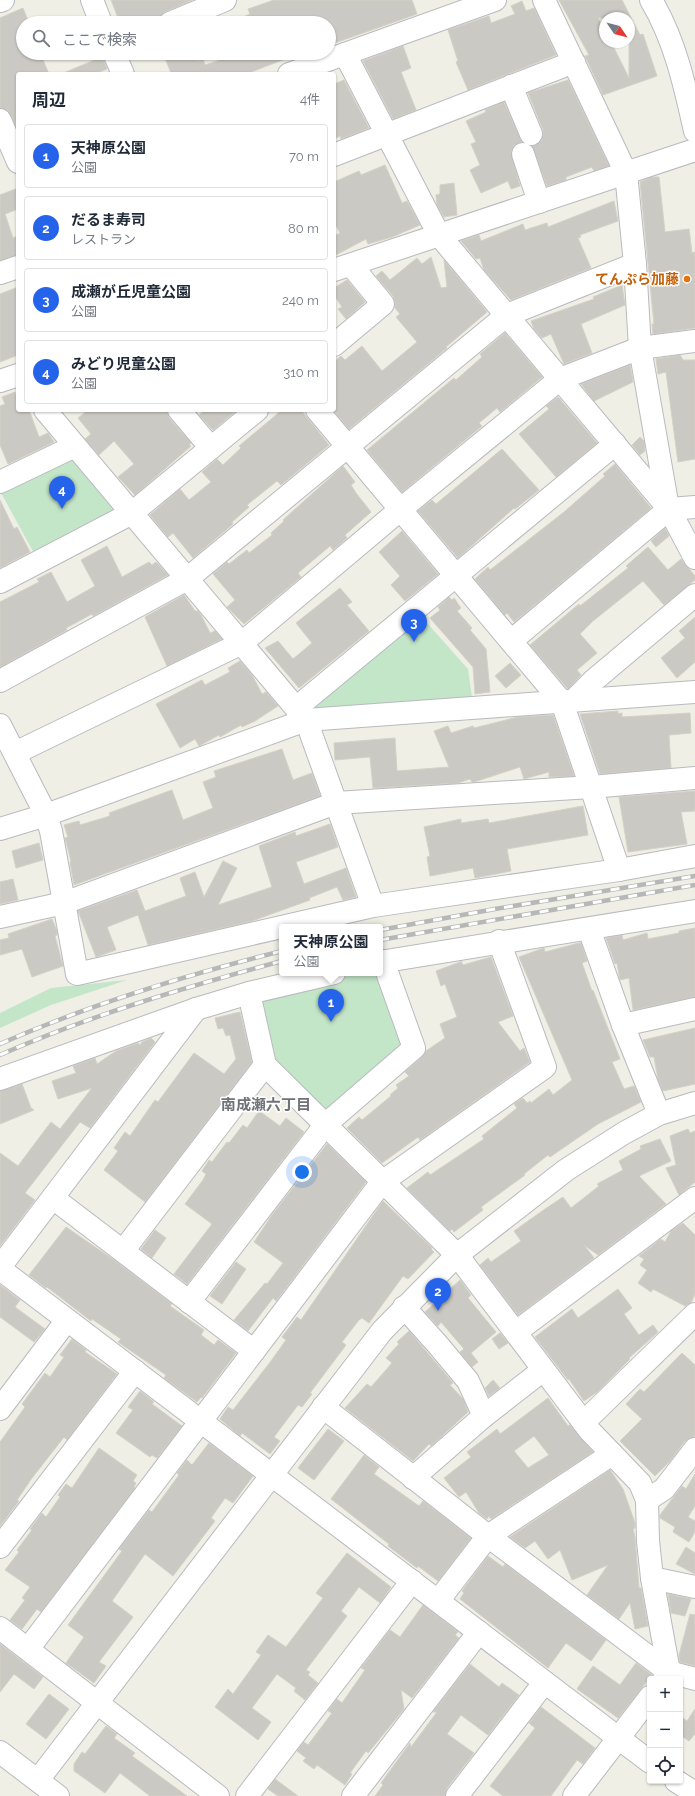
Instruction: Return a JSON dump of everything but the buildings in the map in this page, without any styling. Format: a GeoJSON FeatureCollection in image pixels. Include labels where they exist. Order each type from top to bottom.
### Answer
{"type":"FeatureCollection","features":[{"type":"Feature","properties":{"kind":"street"},"geometry":{"type":"LineString","coordinates":[[92,0],[98,16]]}},
{"type":"Feature","properties":{"kind":"street"},"geometry":{"type":"LineString","coordinates":[[187,16],[225,0]]}},
{"type":"Feature","properties":{"kind":"street"},"geometry":{"type":"LineString","coordinates":[[336,57],[495,0]]}},
{"type":"Feature","properties":{"kind":"street"},"geometry":{"type":"LineString","coordinates":[[544,0],[626,173],[635,264],[640,348],[669,509]]}},
{"type":"Feature","properties":{"kind":"street"},"geometry":{"type":"LineString","coordinates":[[651,0],[670,40],[685,86],[695,131]]}},
{"type":"Feature","properties":{"kind":"street"},"geometry":{"type":"LineString","coordinates":[[345,54],[439,235],[669,509],[695,558]]}},
{"type":"Feature","properties":{"kind":"street"},"geometry":{"type":"LineString","coordinates":[[117,60],[122,72]]}},
{"type":"Feature","properties":{"kind":"street"},"geometry":{"type":"LineString","coordinates":[[295,72],[328,60]]}},
{"type":"Feature","properties":{"kind":"street"},"geometry":{"type":"LineString","coordinates":[[336,154],[574,62]]}},
{"type":"Feature","properties":{"kind":"street"},"geometry":{"type":"LineString","coordinates":[[511,86],[527,144],[539,202]]}},
{"type":"Feature","properties":{"kind":"street"},"geometry":{"type":"LineString","coordinates":[[0,120],[16,157]]}},
{"type":"Feature","properties":{"kind":"street"},"geometry":{"type":"LineString","coordinates":[[336,343],[383,304],[342,268],[695,150]]}},
{"type":"Feature","properties":{"kind":"street"},"geometry":{"type":"LineString","coordinates":[[0,681],[187,579],[507,315],[635,264]]}},
{"type":"Feature","properties":{"kind":"street"},"geometry":{"type":"LineString","coordinates":[[0,273],[16,268]]}},
{"type":"Feature","properties":{"kind":"street"},"geometry":{"type":"LineString","coordinates":[[15,753],[242,643],[401,509],[560,379],[640,348],[695,341]]}},
{"type":"Feature","properties":{"kind":"street"},"geometry":{"type":"LineString","coordinates":[[47,412],[301,714],[336,803],[373,906]]}},
{"type":"Feature","properties":{"kind":"street"},"geometry":{"type":"LineString","coordinates":[[181,412],[211,448]]}},
{"type":"Feature","properties":{"kind":"street"},"geometry":{"type":"LineString","coordinates":[[0,582],[132,513],[255,412]]}},
{"type":"Feature","properties":{"kind":"street"},"geometry":{"type":"LineString","coordinates":[[319,412],[511,641],[567,701],[591,787],[619,870]]}},
{"type":"Feature","properties":{"kind":"street"},"geometry":{"type":"LineString","coordinates":[[301,714],[456,575],[615,444]]}},
{"type":"Feature","properties":{"kind":"street"},"geometry":{"type":"LineString","coordinates":[[0,482],[75,446]]}},
{"type":"Feature","properties":{"kind":"street"},"geometry":{"type":"LineString","coordinates":[[511,641],[669,509],[695,507]]}},
{"type":"Feature","properties":{"kind":"street"},"geometry":{"type":"LineString","coordinates":[[567,701],[695,595]]}},
{"type":"Feature","properties":{"kind":"street"},"geometry":{"type":"LineString","coordinates":[[0,830],[46,815],[301,714],[567,701],[695,692]]}},
{"type":"Feature","properties":{"kind":"street"},"geometry":{"type":"LineString","coordinates":[[0,725],[46,815],[52,830],[77,974],[279,928]]}},
{"type":"Feature","properties":{"kind":"street"},"geometry":{"type":"LineString","coordinates":[[0,917],[64,903],[336,803],[591,787],[695,778]]}},
{"type":"Feature","properties":{"kind":"street"},"geometry":{"type":"LineString","coordinates":[[295,924],[373,906],[619,870],[695,856]]}},
{"type":"Feature","properties":{"kind":"street"},"geometry":{"type":"LineString","coordinates":[[383,962],[499,941],[589,929],[695,910]]}},
{"type":"Feature","properties":{"kind":"street"},"geometry":{"type":"LineString","coordinates":[[589,929],[623,1025],[659,1114]]}},
{"type":"Feature","properties":{"kind":"street"},"geometry":{"type":"LineString","coordinates":[[28,1649],[382,1182],[545,1067],[499,941]]}},
{"type":"Feature","properties":{"kind":"street"},"geometry":{"type":"LineString","coordinates":[[189,1302],[326,1124],[414,1048],[383,967]]}},
{"type":"Feature","properties":{"kind":"street"},"geometry":{"type":"LineString","coordinates":[[0,1079],[196,1009],[249,993],[321,976]]}},
{"type":"Feature","properties":{"kind":"street"},"geometry":{"type":"LineString","coordinates":[[249,993],[265,1065],[457,1255],[584,1422],[640,1483],[648,1500],[648,1541],[666,1676]]}},
{"type":"Feature","properties":{"kind":"street"},"geometry":{"type":"LineString","coordinates":[[196,1009],[0,1268],[544,1683],[647,1760]]}},
{"type":"Feature","properties":{"kind":"street"},"geometry":{"type":"LineString","coordinates":[[623,1025],[695,1010]]}},
{"type":"Feature","properties":{"kind":"street"},"geometry":{"type":"LineString","coordinates":[[123,1251],[265,1065]]}},
{"type":"Feature","properties":{"kind":"street"},"geometry":{"type":"LineString","coordinates":[[38,1780],[323,1407],[382,1332],[404,1307],[457,1255],[566,1170],[624,1133],[659,1114],[695,1103]]}},
{"type":"Feature","properties":{"kind":"street"},"geometry":{"type":"LineString","coordinates":[[53,1198],[254,1351]]}},
{"type":"Feature","properties":{"kind":"street"},"geometry":{"type":"LineString","coordinates":[[516,1332],[695,1198]]}},
{"type":"Feature","properties":{"kind":"street"},"geometry":{"type":"LineString","coordinates":[[404,1307],[468,1381],[484,1416]]}},
{"type":"Feature","properties":{"kind":"street"},"geometry":{"type":"LineString","coordinates":[[584,1422],[695,1314]]}},
{"type":"Feature","properties":{"kind":"street"},"geometry":{"type":"LineString","coordinates":[[0,1409],[67,1320]]}},
{"type":"Feature","properties":{"kind":"street"},"geometry":{"type":"LineString","coordinates":[[413,1478],[484,1416],[544,1370]]}},
{"type":"Feature","properties":{"kind":"street"},"geometry":{"type":"LineString","coordinates":[[0,1547],[135,1371]]}},
{"type":"Feature","properties":{"kind":"street"},"geometry":{"type":"LineString","coordinates":[[323,1407],[666,1676]]}},
{"type":"Feature","properties":{"kind":"street"},"geometry":{"type":"LineString","coordinates":[[648,1500],[664,1489],[695,1449]]}},
{"type":"Feature","properties":{"kind":"street"},"geometry":{"type":"LineString","coordinates":[[438,1601],[488,1536],[612,1454]]}},
{"type":"Feature","properties":{"kind":"street"},"geometry":{"type":"LineString","coordinates":[[652,1578],[695,1587]]}},
{"type":"Feature","properties":{"kind":"street"},"geometry":{"type":"LineString","coordinates":[[248,1796],[412,1581]]}},
{"type":"Feature","properties":{"kind":"street"},"geometry":{"type":"LineString","coordinates":[[0,1628],[218,1796]]}},
{"type":"Feature","properties":{"kind":"street"},"geometry":{"type":"LineString","coordinates":[[353,1796],[479,1632]]}},
{"type":"Feature","properties":{"kind":"street"},"geometry":{"type":"LineString","coordinates":[[683,1678],[695,1679]]}},
{"type":"Feature","properties":{"kind":"street"},"geometry":{"type":"LineString","coordinates":[[457,1796],[544,1683]]}},
{"type":"Feature","properties":{"kind":"street"},"geometry":{"type":"LineString","coordinates":[[574,1796],[647,1701]]}},
{"type":"Feature","properties":{"kind":"street"},"geometry":{"type":"LineString","coordinates":[[0,1752],[58,1796]]}},
{"type":"Feature","properties":{"kind":"street"},"geometry":{"type":"LineString","coordinates":[[681,1784],[695,1793]]}},
{"type":"Feature","properties":{"kind":"green space"},"geometry":{"type":"Polygon","coordinates":[[[67,457],[79,459],[116,503],[114,515],[35,555],[0,491],[67,457]]]}},
{"type":"Feature","properties":{"kind":"green space"},"geometry":{"type":"Polygon","coordinates":[[[419,614],[468,669],[472,697],[313,710],[310,704],[419,614]]]}},
{"type":"Feature","properties":{"kind":"green space"},"geometry":{"type":"Polygon","coordinates":[[[345,976],[379,976],[406,1046],[333,1109],[322,1110],[272,1058],[259,997],[345,976]]]}},
{"type":"Feature","properties":{"kind":"green space"},"geometry":{"type":"Polygon","coordinates":[[[127,980],[51,1005],[0,1028],[0,1013],[51,988],[127,980]]]}},
{"type":"Feature","properties":{"kind":"railway"},"geometry":{"type":"LineString","coordinates":[[383,929],[495,909],[695,876]]}},
{"type":"Feature","properties":{"kind":"railway"},"geometry":{"type":"LineString","coordinates":[[383,939],[695,885]]}},
{"type":"Feature","properties":{"kind":"railway"},"geometry":{"type":"LineString","coordinates":[[0,1044],[104,1003],[175,980],[279,952]]}},
{"type":"Feature","properties":{"kind":"railway"},"geometry":{"type":"LineString","coordinates":[[0,1055],[69,1027],[139,1003],[279,962]]}},
{"type":"Feature","properties":{"kind":"place","name":"てんぷら加藤"},"geometry":{"type":"Point","coordinates":[687,279]}},
{"type":"Feature","properties":{"kind":"place","name":"みどり児童公園"},"geometry":{"type":"Point","coordinates":[62,509]}},
{"type":"Feature","properties":{"kind":"place","name":"成瀬が丘児童公園"},"geometry":{"type":"Point","coordinates":[414,642]}},
{"type":"Feature","properties":{"kind":"place","name":"天神原公園"},"geometry":{"type":"Point","coordinates":[331,1022]}},
{"type":"Feature","properties":{"kind":"place","name":"だるま寿司"},"geometry":{"type":"Point","coordinates":[438,1311]}},
{"type":"Feature","properties":{"kind":"district","name":"南成瀬六丁目"},"geometry":{"type":"Point","coordinates":[266,1105]}}]}
